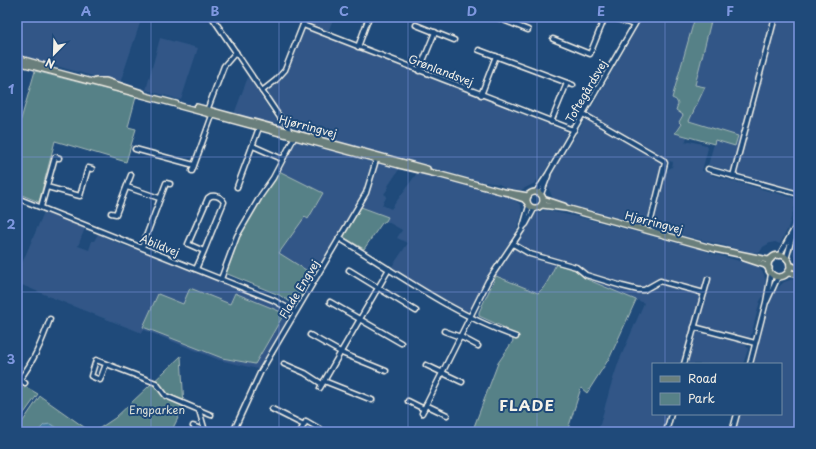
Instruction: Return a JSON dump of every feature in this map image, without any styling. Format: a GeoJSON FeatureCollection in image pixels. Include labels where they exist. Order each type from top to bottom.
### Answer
{"type":"FeatureCollection","features":[{"type":"Feature","properties":{"kind":"main road","name":"Hjørringvej"},"geometry":{"type":"LineString","coordinates":[[17,58],[42,65],[53,71]]}},
{"type":"Feature","properties":{"kind":"main road","name":"Hjørringvej"},"geometry":{"type":"LineString","coordinates":[[17,62],[93,81],[106,81],[180,106],[260,125],[504,192],[528,196]]}},
{"type":"Feature","properties":{"kind":"main road","name":"Hjørringvej"},"geometry":{"type":"LineString","coordinates":[[504,192],[530,206]]}},
{"type":"Feature","properties":{"kind":"main road"},"geometry":{"type":"LineString","coordinates":[[532,193],[540,195],[542,205],[537,208],[530,206],[528,196],[532,193]]}},
{"type":"Feature","properties":{"kind":"main road","name":"Hjørringvej"},"geometry":{"type":"LineString","coordinates":[[540,195],[566,208]]}},
{"type":"Feature","properties":{"kind":"main road","name":"Hjørringvej"},"geometry":{"type":"LineString","coordinates":[[542,205],[566,208],[736,254],[768,260],[771,259]]}},
{"type":"Feature","properties":{"kind":"main road","name":"Hjørringvej"},"geometry":{"type":"LineString","coordinates":[[736,254],[765,265],[768,268]]}},
{"type":"Feature","properties":{"kind":"main road"},"geometry":{"type":"LineString","coordinates":[[799,269],[790,264],[787,259],[779,256],[771,259],[768,268],[771,274],[779,277],[788,273],[799,274]]}},
{"type":"Feature","properties":{"kind":"main road"},"geometry":{"type":"LineString","coordinates":[[788,273],[790,264]]}},
{"type":"Feature","properties":{"kind":"street"},"geometry":{"type":"LineString","coordinates":[[212,17],[281,120],[287,126],[289,133]]}},
{"type":"Feature","properties":{"kind":"street"},"geometry":{"type":"LineString","coordinates":[[262,91],[276,80],[285,70],[306,17]]}},
{"type":"Feature","properties":{"kind":"street"},"geometry":{"type":"LineString","coordinates":[[358,47],[369,17]]}},
{"type":"Feature","properties":{"kind":"street"},"geometry":{"type":"LineString","coordinates":[[496,17],[528,30]]}},
{"type":"Feature","properties":{"kind":"street"},"geometry":{"type":"LineString","coordinates":[[510,22],[512,17]]}},
{"type":"Feature","properties":{"kind":"street"},"geometry":{"type":"LineString","coordinates":[[553,39],[590,54],[605,17]]}},
{"type":"Feature","properties":{"kind":"street"},"geometry":{"type":"LineString","coordinates":[[615,17],[634,25]]}},
{"type":"Feature","properties":{"kind":"street","name":"Toftegårdsvej"},"geometry":{"type":"LineString","coordinates":[[540,195],[548,174],[639,17]]}},
{"type":"Feature","properties":{"kind":"street"},"geometry":{"type":"LineString","coordinates":[[733,176],[775,17]]}},
{"type":"Feature","properties":{"kind":"street"},"geometry":{"type":"LineString","coordinates":[[416,25],[454,40]]}},
{"type":"Feature","properties":{"kind":"street","name":"Grønlandsvej"},"geometry":{"type":"LineString","coordinates":[[303,26],[574,130]]}},
{"type":"Feature","properties":{"kind":"street"},"geometry":{"type":"LineString","coordinates":[[420,71],[435,32]]}},
{"type":"Feature","properties":{"kind":"street"},"geometry":{"type":"LineString","coordinates":[[479,50],[573,85]]}},
{"type":"Feature","properties":{"kind":"street"},"geometry":{"type":"LineString","coordinates":[[208,108],[224,66],[236,52]]}},
{"type":"Feature","properties":{"kind":"street"},"geometry":{"type":"LineString","coordinates":[[482,95],[496,56]]}},
{"type":"Feature","properties":{"kind":"street"},"geometry":{"type":"LineString","coordinates":[[551,122],[567,83]]}},
{"type":"Feature","properties":{"kind":"street"},"geometry":{"type":"LineString","coordinates":[[192,170],[213,113]]}},
{"type":"Feature","properties":{"kind":"street"},"geometry":{"type":"LineString","coordinates":[[583,114],[663,160],[665,163],[651,226],[664,230],[669,236]]}},
{"type":"Feature","properties":{"kind":"street"},"geometry":{"type":"LineString","coordinates":[[278,130],[281,120]]}},
{"type":"Feature","properties":{"kind":"street"},"geometry":{"type":"LineString","coordinates":[[237,187],[260,125]]}},
{"type":"Feature","properties":{"kind":"street"},"geometry":{"type":"LineString","coordinates":[[221,279],[237,236],[261,195],[273,178],[296,135]]}},
{"type":"Feature","properties":{"kind":"street"},"geometry":{"type":"LineString","coordinates":[[253,146],[280,158],[284,158]]}},
{"type":"Feature","properties":{"kind":"street"},"geometry":{"type":"LineString","coordinates":[[134,149],[194,165]]}},
{"type":"Feature","properties":{"kind":"street"},"geometry":{"type":"LineString","coordinates":[[41,207],[55,157],[59,158]]}},
{"type":"Feature","properties":{"kind":"street","name":"Flade Engvej"},"geometry":{"type":"LineString","coordinates":[[233,432],[261,371],[366,193],[377,157]]}},
{"type":"Feature","properties":{"kind":"street"},"geometry":{"type":"LineString","coordinates":[[47,187],[80,196],[88,168],[92,169]]}},
{"type":"Feature","properties":{"kind":"street"},"geometry":{"type":"LineString","coordinates":[[708,169],[799,194]]}},
{"type":"Feature","properties":{"kind":"street"},"geometry":{"type":"LineString","coordinates":[[111,213],[116,214],[131,175]]}},
{"type":"Feature","properties":{"kind":"street"},"geometry":{"type":"LineString","coordinates":[[142,247],[166,183],[170,184]]}},
{"type":"Feature","properties":{"kind":"street"},"geometry":{"type":"LineString","coordinates":[[127,187],[160,198]]}},
{"type":"Feature","properties":{"kind":"street"},"geometry":{"type":"LineString","coordinates":[[196,268],[204,251],[224,202],[217,196],[211,196],[208,198],[188,244],[204,251]]}},
{"type":"Feature","properties":{"kind":"street","name":"Abildvej"},"geometry":{"type":"LineString","coordinates":[[17,198],[196,268],[273,300],[295,312]]}},
{"type":"Feature","properties":{"kind":"street"},"geometry":{"type":"LineString","coordinates":[[424,409],[488,281],[524,226],[530,206]]}},
{"type":"Feature","properties":{"kind":"street"},"geometry":{"type":"LineString","coordinates":[[787,259],[799,213]]}},
{"type":"Feature","properties":{"kind":"street"},"geometry":{"type":"LineString","coordinates":[[779,256],[795,229]]}},
{"type":"Feature","properties":{"kind":"street"},"geometry":{"type":"LineString","coordinates":[[339,238],[426,293],[470,318],[516,337]]}},
{"type":"Feature","properties":{"kind":"street"},"geometry":{"type":"LineString","coordinates":[[513,244],[530,254],[576,267],[586,275],[622,286],[644,290],[660,281],[704,293]]}},
{"type":"Feature","properties":{"kind":"street"},"geometry":{"type":"LineString","coordinates":[[320,388],[389,269]]}},
{"type":"Feature","properties":{"kind":"street"},"geometry":{"type":"LineString","coordinates":[[348,270],[416,311]]}},
{"type":"Feature","properties":{"kind":"street"},"geometry":{"type":"LineString","coordinates":[[750,363],[766,302],[771,274]]}},
{"type":"Feature","properties":{"kind":"street"},"geometry":{"type":"LineString","coordinates":[[766,302],[779,277]]}},
{"type":"Feature","properties":{"kind":"street"},"geometry":{"type":"LineString","coordinates":[[684,363],[708,279]]}},
{"type":"Feature","properties":{"kind":"street"},"geometry":{"type":"LineString","coordinates":[[330,302],[401,343]]}},
{"type":"Feature","properties":{"kind":"street"},"geometry":{"type":"LineString","coordinates":[[25,383],[18,378],[29,368],[50,319]]}},
{"type":"Feature","properties":{"kind":"street"},"geometry":{"type":"LineString","coordinates":[[694,328],[755,344]]}},
{"type":"Feature","properties":{"kind":"street"},"geometry":{"type":"LineString","coordinates":[[444,332],[478,346]]}},
{"type":"Feature","properties":{"kind":"street"},"geometry":{"type":"LineString","coordinates":[[310,335],[340,352],[386,371]]}},
{"type":"Feature","properties":{"kind":"street"},"geometry":{"type":"LineString","coordinates":[[106,364],[100,380],[91,376],[96,360],[156,383],[166,396],[210,414]]}},
{"type":"Feature","properties":{"kind":"street"},"geometry":{"type":"LineString","coordinates":[[284,364],[323,382],[372,400]]}},
{"type":"Feature","properties":{"kind":"street"},"geometry":{"type":"LineString","coordinates":[[426,365],[462,382]]}},
{"type":"Feature","properties":{"kind":"street"},"geometry":{"type":"LineString","coordinates":[[408,401],[424,409],[446,415]]}},
{"type":"Feature","properties":{"kind":"street"},"geometry":{"type":"LineString","coordinates":[[272,409],[306,422],[325,432]]}},
{"type":"Feature","properties":{"kind":"street"},"geometry":{"type":"LineString","coordinates":[[199,410],[206,431]]}},
{"type":"Feature","properties":{"kind":"street"},"geometry":{"type":"LineString","coordinates":[[666,432],[671,415]]}},
{"type":"Feature","properties":{"kind":"street"},"geometry":{"type":"LineString","coordinates":[[732,432],[736,415]]}},
{"type":"Feature","properties":{"kind":"street"},"geometry":{"type":"LineString","coordinates":[[300,432],[306,422]]}},
{"type":"Feature","properties":{"kind":"street"},"geometry":{"type":"LineString","coordinates":[[193,426],[206,431]]}},
{"type":"Feature","properties":{"kind":"shaded area"},"geometry":{"type":"Polygon","coordinates":[[[17,17],[142,17],[120,83],[17,55],[17,17]]]}},
{"type":"Feature","properties":{"kind":"shaded area"},"geometry":{"type":"Polygon","coordinates":[[[309,17],[334,17],[328,32],[308,25],[307,21],[309,17]]]}},
{"type":"Feature","properties":{"kind":"shaded area"},"geometry":{"type":"Polygon","coordinates":[[[643,17],[695,17],[672,98],[678,104],[676,110],[683,115],[681,123],[675,133],[687,137],[685,143],[689,141],[706,145],[708,148],[702,171],[712,173],[711,175],[794,198],[796,202],[788,228],[780,244],[775,242],[770,243],[763,247],[760,252],[750,252],[682,235],[672,230],[654,225],[653,219],[665,171],[672,167],[673,162],[664,160],[647,220],[637,222],[565,204],[553,199],[548,187],[549,180],[643,17]]]}},
{"type":"Feature","properties":{"kind":"shaded area"},"geometry":{"type":"Polygon","coordinates":[[[712,17],[799,17],[799,189],[797,191],[708,165],[715,140],[725,132],[689,121],[705,87],[695,85],[712,17]]]}},
{"type":"Feature","properties":{"kind":"shaded area"},"geometry":{"type":"Polygon","coordinates":[[[307,30],[566,131],[567,134],[544,173],[535,183],[521,190],[507,188],[499,184],[479,181],[299,132],[288,123],[267,93],[288,72],[304,31],[307,30]]]}},
{"type":"Feature","properties":{"kind":"shaded area"},"geometry":{"type":"Polygon","coordinates":[[[160,38],[198,48],[181,100],[146,90],[160,38]]]}},
{"type":"Feature","properties":{"kind":"shaded area"},"geometry":{"type":"Polygon","coordinates":[[[248,77],[277,121],[275,125],[234,114],[248,77]]]}},
{"type":"Feature","properties":{"kind":"shaded area"},"geometry":{"type":"Polygon","coordinates":[[[295,140],[311,146],[372,160],[363,192],[314,275],[279,254],[305,216],[308,218],[323,193],[278,171],[295,140]]]}},
{"type":"Feature","properties":{"kind":"shaded area"},"geometry":{"type":"Polygon","coordinates":[[[380,163],[400,168],[384,194],[387,196],[382,205],[391,209],[417,173],[505,196],[517,202],[521,206],[522,214],[515,235],[492,268],[470,310],[465,312],[457,308],[391,268],[408,243],[397,238],[402,230],[386,221],[388,217],[361,207],[367,195],[375,169],[380,163]]]}},
{"type":"Feature","properties":{"kind":"shaded area"},"geometry":{"type":"Polygon","coordinates":[[[545,210],[583,218],[701,249],[710,253],[758,266],[764,274],[766,284],[764,295],[760,301],[750,339],[745,344],[748,349],[743,363],[652,363],[652,415],[668,415],[665,427],[683,432],[598,432],[619,361],[644,303],[584,277],[576,270],[556,264],[549,280],[538,293],[496,276],[495,275],[537,213],[545,210]]]}},
{"type":"Feature","properties":{"kind":"shaded area"},"geometry":{"type":"Polygon","coordinates":[[[44,212],[85,228],[78,246],[89,250],[92,241],[94,241],[98,234],[127,247],[136,248],[277,304],[291,312],[258,369],[219,360],[144,330],[142,333],[75,307],[17,283],[17,275],[44,212]]]}},
{"type":"Feature","properties":{"kind":"shaded area"},"geometry":{"type":"Polygon","coordinates":[[[799,228],[799,264],[793,254],[799,228]]]}},
{"type":"Feature","properties":{"kind":"shaded area"},"geometry":{"type":"Polygon","coordinates":[[[793,279],[799,280],[799,432],[735,432],[740,415],[782,415],[782,363],[753,363],[773,292],[784,282],[793,279]]]}},
{"type":"Feature","properties":{"kind":"shaded area"},"geometry":{"type":"Polygon","coordinates":[[[50,424],[56,427],[60,432],[37,432],[44,425],[50,424]]]}},
{"type":"Feature","properties":{"kind":"green space"},"geometry":{"type":"Polygon","coordinates":[[[695,17],[712,17],[695,85],[705,87],[689,121],[738,136],[735,146],[715,140],[714,144],[675,133],[681,124],[679,122],[683,115],[676,110],[678,104],[676,100],[672,98],[695,17]]]}},
{"type":"Feature","properties":{"kind":"green space"},"geometry":{"type":"Polygon","coordinates":[[[35,71],[136,97],[128,127],[136,129],[126,162],[55,141],[39,202],[17,193],[17,133],[35,71]]]}},
{"type":"Feature","properties":{"kind":"green space"},"geometry":{"type":"Polygon","coordinates":[[[279,171],[323,193],[308,219],[305,217],[304,218],[279,253],[314,275],[295,305],[279,295],[225,273],[241,234],[262,195],[279,171]]]}},
{"type":"Feature","properties":{"kind":"green space"},"geometry":{"type":"Polygon","coordinates":[[[361,207],[388,217],[364,249],[344,236],[361,207]]]}},
{"type":"Feature","properties":{"kind":"green space"},"geometry":{"type":"Polygon","coordinates":[[[556,264],[576,270],[584,278],[636,300],[610,357],[587,393],[581,388],[567,432],[472,432],[498,363],[513,341],[509,332],[503,327],[479,316],[479,312],[496,276],[538,293],[546,283],[556,264]]]}},
{"type":"Feature","properties":{"kind":"green space"},"geometry":{"type":"Polygon","coordinates":[[[190,288],[230,304],[235,293],[284,314],[255,364],[222,358],[143,327],[158,294],[183,304],[190,288]]]}},
{"type":"Feature","properties":{"kind":"green space","name":"Engparken"},"geometry":{"type":"Polygon","coordinates":[[[181,356],[184,406],[171,432],[94,432],[115,418],[181,356]]]}},
{"type":"Feature","properties":{"kind":"green space"},"geometry":{"type":"Polygon","coordinates":[[[17,382],[24,388],[26,387],[38,394],[17,423],[17,382]]]}},
{"type":"Feature","properties":{"kind":"green space"},"geometry":{"type":"Polygon","coordinates":[[[40,396],[91,432],[17,432],[40,396]]]}},
{"type":"Feature","properties":{"kind":"district","name":"FLADE"},"geometry":{"type":"Point","coordinates":[527,404]}}]}
